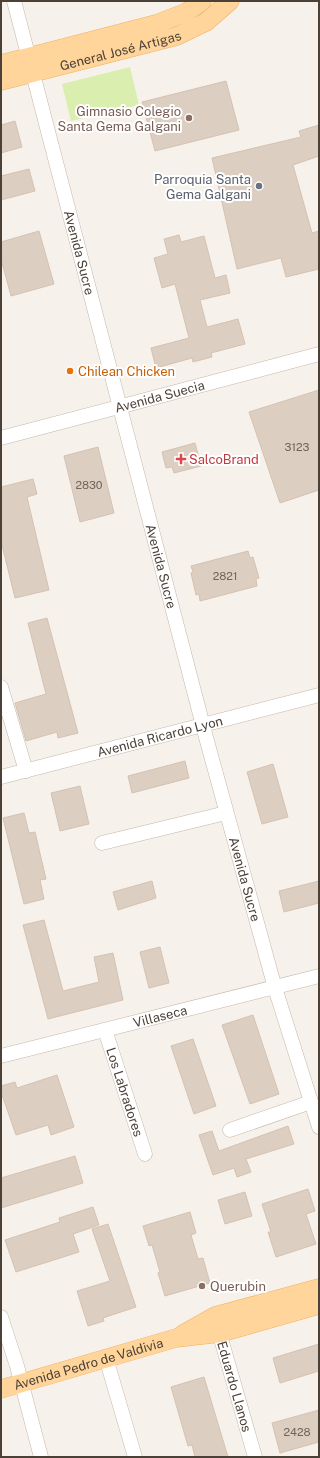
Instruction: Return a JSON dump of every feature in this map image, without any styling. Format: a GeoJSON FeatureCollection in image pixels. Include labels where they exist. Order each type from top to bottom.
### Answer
{"type":"FeatureCollection","features":[{"type":"Feature","properties":{"kind":"main road","name":"General José Artigas"},"geometry":{"type":"LineString","coordinates":[[1,81],[31,65],[156,24],[187,12],[202,1]]}},
{"type":"Feature","properties":{"kind":"main road","name":"General José Artigas"},"geometry":{"type":"LineString","coordinates":[[1,64],[31,65],[177,36],[206,22],[230,1]]}},
{"type":"Feature","properties":{"kind":"main road","name":"Avenida Pedro de Valdivia"},"geometry":{"type":"LineString","coordinates":[[176,1338],[215,1316],[319,1288]]}},
{"type":"Feature","properties":{"kind":"main road","name":"Avenida Pedro de Valdivia"},"geometry":{"type":"LineString","coordinates":[[1,1389],[176,1338],[220,1333],[319,1306]]}},
{"type":"Feature","properties":{"kind":"street","name":"Avenida Sucre"},"geometry":{"type":"LineString","coordinates":[[14,1],[226,813],[275,988],[319,1127]]}},
{"type":"Feature","properties":{"kind":"street","name":"Avenida Suecia"},"geometry":{"type":"LineString","coordinates":[[1,438],[319,354]]}},
{"type":"Feature","properties":{"kind":"street"},"geometry":{"type":"LineString","coordinates":[[1,687],[26,771]]}},
{"type":"Feature","properties":{"kind":"street","name":"Avenida Ricardo Lyon"},"geometry":{"type":"LineString","coordinates":[[1,777],[319,695]]}},
{"type":"Feature","properties":{"kind":"street"},"geometry":{"type":"LineString","coordinates":[[102,843],[226,813]]}},
{"type":"Feature","properties":{"kind":"street","name":"Villaseca"},"geometry":{"type":"LineString","coordinates":[[1,1056],[319,976]]}},
{"type":"Feature","properties":{"kind":"street","name":"Los Labradores"},"geometry":{"type":"LineString","coordinates":[[105,1030],[145,1154]]}},
{"type":"Feature","properties":{"kind":"street"},"geometry":{"type":"LineString","coordinates":[[230,1130],[311,1102]]}},
{"type":"Feature","properties":{"kind":"street","name":"Eduardo Llanos"},"geometry":{"type":"LineString","coordinates":[[215,1316],[255,1457]]}},
{"type":"Feature","properties":{"kind":"street"},"geometry":{"type":"LineString","coordinates":[[1,1317],[41,1457]]}},
{"type":"Feature","properties":{"kind":"street"},"geometry":{"type":"LineString","coordinates":[[106,1358],[135,1457]]}},
{"type":"Feature","properties":{"kind":"green space"},"geometry":{"type":"Polygon","coordinates":[[[130,67],[139,105],[71,121],[62,84],[130,67]]]}},
{"type":"Feature","properties":{"kind":"building"},"geometry":{"type":"Polygon","coordinates":[[[226,81],[239,130],[155,151],[142,102],[226,81]]]}},
{"type":"Feature","properties":{"kind":"building"},"geometry":{"type":"Polygon","coordinates":[[[15,121],[22,147],[1,153],[1,125],[15,121]]]}},
{"type":"Feature","properties":{"kind":"building","name":"Parroquia Santa Gema Galgani"},"geometry":{"type":"Polygon","coordinates":[[[319,125],[319,156],[293,165],[312,233],[319,231],[319,269],[286,277],[281,258],[237,269],[212,158],[301,137],[299,131],[319,125]]]}},
{"type":"Feature","properties":{"kind":"building"},"geometry":{"type":"Polygon","coordinates":[[[29,169],[35,191],[1,200],[1,176],[29,169]]]}},
{"type":"Feature","properties":{"kind":"building"},"geometry":{"type":"Polygon","coordinates":[[[39,231],[54,284],[11,296],[1,259],[1,242],[39,231]]]}},
{"type":"Feature","properties":{"kind":"building"},"geometry":{"type":"Polygon","coordinates":[[[179,235],[181,242],[204,236],[215,278],[226,275],[230,293],[200,300],[207,327],[238,319],[245,344],[211,353],[212,357],[193,362],[192,358],[156,368],[151,348],[189,338],[175,284],[162,288],[154,258],[168,254],[164,239],[179,235]]]}},
{"type":"Feature","properties":{"kind":"building"},"geometry":{"type":"Polygon","coordinates":[[[319,390],[319,490],[280,503],[249,412],[319,390]]]}},
{"type":"Feature","properties":{"kind":"building","name":"SalcoBrand"},"geometry":{"type":"Polygon","coordinates":[[[195,443],[201,466],[174,473],[172,467],[166,468],[162,452],[195,443]]]}},
{"type":"Feature","properties":{"kind":"building"},"geometry":{"type":"Polygon","coordinates":[[[98,447],[114,513],[80,522],[64,456],[98,447]]]}},
{"type":"Feature","properties":{"kind":"building"},"geometry":{"type":"Polygon","coordinates":[[[33,479],[37,494],[27,497],[49,590],[15,598],[1,541],[1,487],[33,479]]]}},
{"type":"Feature","properties":{"kind":"building"},"geometry":{"type":"Polygon","coordinates":[[[248,551],[250,558],[253,557],[259,578],[256,579],[257,586],[200,601],[199,594],[196,595],[191,566],[248,551]]]}},
{"type":"Feature","properties":{"kind":"building"},"geometry":{"type":"Polygon","coordinates":[[[47,618],[78,733],[58,738],[57,732],[26,741],[15,703],[46,694],[28,623],[47,618]]]}},
{"type":"Feature","properties":{"kind":"building"},"geometry":{"type":"Polygon","coordinates":[[[185,761],[189,778],[132,793],[128,776],[185,761]]]}},
{"type":"Feature","properties":{"kind":"building"},"geometry":{"type":"Polygon","coordinates":[[[273,764],[288,817],[262,824],[247,772],[273,764]]]}},
{"type":"Feature","properties":{"kind":"building"},"geometry":{"type":"Polygon","coordinates":[[[80,786],[89,824],[60,831],[51,793],[80,786]]]}},
{"type":"Feature","properties":{"kind":"building"},"geometry":{"type":"Polygon","coordinates":[[[24,813],[29,833],[35,832],[46,879],[40,880],[44,899],[24,904],[3,818],[24,813]]]}},
{"type":"Feature","properties":{"kind":"building"},"geometry":{"type":"Polygon","coordinates":[[[152,881],[156,898],[118,910],[113,892],[152,881]]]}},
{"type":"Feature","properties":{"kind":"building"},"geometry":{"type":"Polygon","coordinates":[[[319,881],[319,903],[284,912],[279,891],[319,881]]]}},
{"type":"Feature","properties":{"kind":"building"},"geometry":{"type":"Polygon","coordinates":[[[44,920],[63,991],[99,982],[94,957],[113,953],[123,1000],[48,1019],[23,925],[44,920]]]}},
{"type":"Feature","properties":{"kind":"building"},"geometry":{"type":"Polygon","coordinates":[[[160,947],[169,983],[149,988],[140,952],[160,947]]]}},
{"type":"Feature","properties":{"kind":"building"},"geometry":{"type":"Polygon","coordinates":[[[253,1015],[279,1094],[250,1104],[222,1025],[253,1015]]]}},
{"type":"Feature","properties":{"kind":"building"},"geometry":{"type":"Polygon","coordinates":[[[193,1039],[216,1106],[194,1114],[171,1046],[193,1039]]]}},
{"type":"Feature","properties":{"kind":"building"},"geometry":{"type":"Polygon","coordinates":[[[57,1075],[74,1127],[51,1135],[48,1125],[16,1135],[1,1092],[1,1086],[15,1082],[17,1088],[57,1075]]]}},
{"type":"Feature","properties":{"kind":"building"},"geometry":{"type":"Polygon","coordinates":[[[288,1126],[294,1144],[246,1159],[251,1172],[237,1177],[234,1168],[213,1175],[199,1135],[212,1131],[219,1151],[288,1126]]]}},
{"type":"Feature","properties":{"kind":"building"},"geometry":{"type":"Polygon","coordinates":[[[75,1156],[83,1183],[1,1208],[1,1178],[75,1156]]]}},
{"type":"Feature","properties":{"kind":"building"},"geometry":{"type":"Polygon","coordinates":[[[308,1189],[315,1211],[306,1214],[316,1244],[276,1257],[268,1232],[271,1232],[262,1204],[308,1189]]]}},
{"type":"Feature","properties":{"kind":"building"},"geometry":{"type":"Polygon","coordinates":[[[245,1192],[252,1216],[225,1224],[218,1200],[245,1192]]]}},
{"type":"Feature","properties":{"kind":"building"},"geometry":{"type":"Polygon","coordinates":[[[93,1207],[99,1225],[73,1234],[79,1252],[16,1272],[5,1240],[60,1222],[59,1218],[93,1207]]]}},
{"type":"Feature","properties":{"kind":"building"},"geometry":{"type":"Polygon","coordinates":[[[190,1212],[196,1233],[191,1235],[198,1259],[203,1258],[210,1283],[165,1296],[152,1245],[149,1246],[143,1226],[190,1212]]]}},
{"type":"Feature","properties":{"kind":"building"},"geometry":{"type":"Polygon","coordinates":[[[108,1224],[136,1307],[103,1318],[104,1321],[88,1326],[77,1291],[110,1281],[92,1229],[108,1224]]]}},
{"type":"Feature","properties":{"kind":"building"},"geometry":{"type":"Polygon","coordinates":[[[319,1344],[319,1371],[280,1383],[273,1358],[319,1344]]]}},
{"type":"Feature","properties":{"kind":"building"},"geometry":{"type":"Polygon","coordinates":[[[204,1377],[228,1457],[195,1457],[192,1445],[188,1446],[171,1387],[204,1377]]]}},
{"type":"Feature","properties":{"kind":"building"},"geometry":{"type":"Polygon","coordinates":[[[319,1410],[319,1442],[280,1453],[272,1423],[319,1410]]]}},
{"type":"Feature","properties":{"kind":"place","name":"Gimnasio Colegio Santa Gema Galgani"},"geometry":{"type":"Point","coordinates":[189,118]}},
{"type":"Feature","properties":{"kind":"place","name":"Parroquia Santa Gema Galgani"},"geometry":{"type":"Point","coordinates":[259,186]}},
{"type":"Feature","properties":{"kind":"place","name":"Chilean Chicken"},"geometry":{"type":"Point","coordinates":[70,371]}},
{"type":"Feature","properties":{"kind":"place","name":"SalcoBrand"},"geometry":{"type":"Point","coordinates":[181,459]}},
{"type":"Feature","properties":{"kind":"place","name":"Querubin"},"geometry":{"type":"Point","coordinates":[202,1286]}}]}
